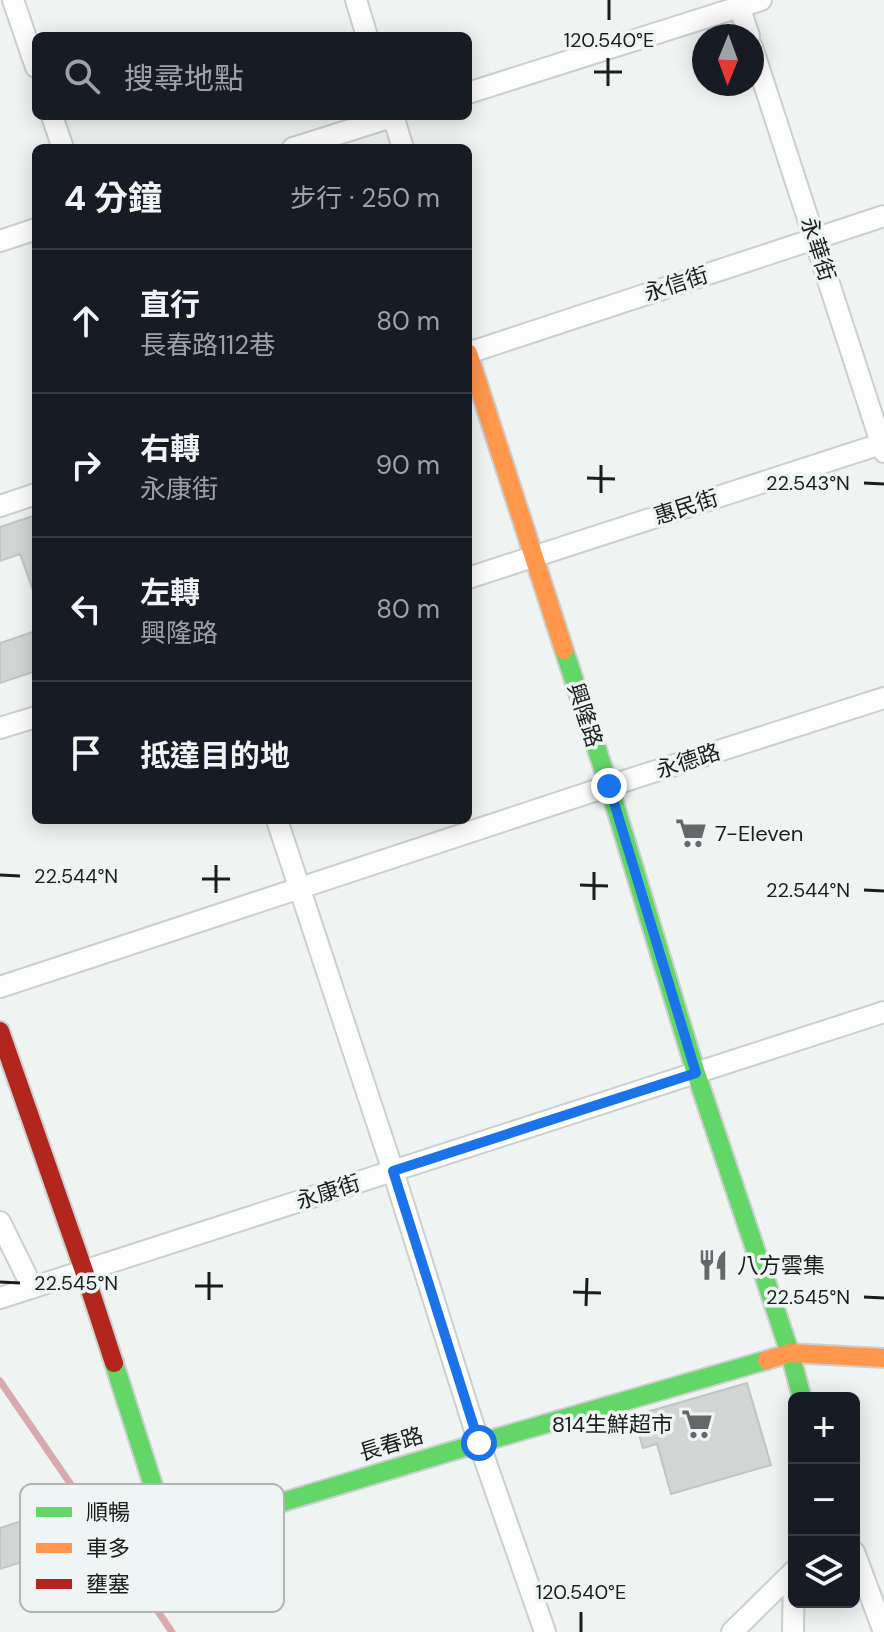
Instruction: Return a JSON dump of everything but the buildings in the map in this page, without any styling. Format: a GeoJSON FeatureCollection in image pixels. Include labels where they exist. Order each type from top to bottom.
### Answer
{"type":"FeatureCollection","features":[{"type":"Feature","properties":{"kind":"street"},"geometry":{"type":"LineString","coordinates":[[13,0],[32,55]]}},
{"type":"Feature","properties":{"kind":"street"},"geometry":{"type":"LineString","coordinates":[[356,0],[366,32]]}},
{"type":"Feature","properties":{"kind":"street"},"geometry":{"type":"LineString","coordinates":[[472,92],[738,4],[761,0]]}},
{"type":"Feature","properties":{"kind":"street"},"geometry":{"type":"LineString","coordinates":[[738,4],[745,24]]}},
{"type":"Feature","properties":{"kind":"street","name":"永華街"},"geometry":{"type":"LineString","coordinates":[[764,84],[883,446]]}},
{"type":"Feature","properties":{"kind":"street"},"geometry":{"type":"LineString","coordinates":[[53,120],[62,144]]}},
{"type":"Feature","properties":{"kind":"street"},"geometry":{"type":"LineString","coordinates":[[306,144],[380,120]]}},
{"type":"Feature","properties":{"kind":"street"},"geometry":{"type":"LineString","coordinates":[[394,120],[402,144]]}},
{"type":"Feature","properties":{"kind":"street","name":"永信街"},"geometry":{"type":"LineString","coordinates":[[472,352],[884,216]]}},
{"type":"Feature","properties":{"kind":"street"},"geometry":{"type":"LineString","coordinates":[[0,241],[32,230]]}},
{"type":"Feature","properties":{"kind":"street","name":"興隆路"},"geometry":{"type":"LineString","coordinates":[[472,366],[800,1392]]}},
{"type":"Feature","properties":{"kind":"street","name":"惠民街"},"geometry":{"type":"LineString","coordinates":[[472,577],[883,446]]}},
{"type":"Feature","properties":{"kind":"street"},"geometry":{"type":"LineString","coordinates":[[0,506],[32,495]]}},
{"type":"Feature","properties":{"kind":"street","name":"永德路"},"geometry":{"type":"LineString","coordinates":[[0,987],[884,698]]}},
{"type":"Feature","properties":{"kind":"street"},"geometry":{"type":"LineString","coordinates":[[0,728],[32,718]]}},
{"type":"Feature","properties":{"kind":"street"},"geometry":{"type":"LineString","coordinates":[[278,824],[479,1443],[545,1632]]}},
{"type":"Feature","properties":{"kind":"street","name":"永康街"},"geometry":{"type":"LineString","coordinates":[[0,1298],[884,1012]]}},
{"type":"Feature","properties":{"kind":"street","name":"長春路"},"geometry":{"type":"LineString","coordinates":[[0,1031],[84,1271],[153,1484]]}},
{"type":"Feature","properties":{"kind":"street"},"geometry":{"type":"LineString","coordinates":[[0,1222],[32,1287]]}},
{"type":"Feature","properties":{"kind":"street","name":"長春路"},"geometry":{"type":"LineString","coordinates":[[284,1502],[790,1353],[884,1358]]}},
{"type":"Feature","properties":{"kind":"street"},"geometry":{"type":"LineString","coordinates":[[860,1568],[884,1632]]}},
{"type":"Feature","properties":{"kind":"street"},"geometry":{"type":"LineString","coordinates":[[732,1632],[788,1577]]}},
{"type":"Feature","properties":{"kind":"street"},"geometry":{"type":"LineString","coordinates":[[793,1608],[793,1632]]}},
{"type":"Feature","properties":{"kind":"waterway"},"geometry":{"type":"LineString","coordinates":[[0,1381],[71,1484]]}},
{"type":"Feature","properties":{"kind":"waterway"},"geometry":{"type":"LineString","coordinates":[[158,1612],[172,1632]]}},
{"type":"Feature","properties":{"kind":"traffic: fast"},"geometry":{"type":"LineString","coordinates":[[564,650],[609,786],[696,1073],[800,1392]]}},
{"type":"Feature","properties":{"kind":"traffic: fast"},"geometry":{"type":"LineString","coordinates":[[284,1502],[767,1360]]}},
{"type":"Feature","properties":{"kind":"traffic: fast"},"geometry":{"type":"LineString","coordinates":[[114,1363],[153,1484]]}},
{"type":"Feature","properties":{"kind":"traffic: slow"},"geometry":{"type":"LineString","coordinates":[[472,365],[564,650]]}},
{"type":"Feature","properties":{"kind":"traffic: slow"},"geometry":{"type":"LineString","coordinates":[[767,1360],[790,1353],[884,1358]]}},
{"type":"Feature","properties":{"kind":"traffic: jam"},"geometry":{"type":"LineString","coordinates":[[0,1031],[114,1363]]}},
{"type":"Feature","properties":{"kind":"place","name":"7-Eleven"},"geometry":{"type":"Point","coordinates":[691,833]}},
{"type":"Feature","properties":{"kind":"place","name":"八方雲集"},"geometry":{"type":"Point","coordinates":[713,1265]}},
{"type":"Feature","properties":{"kind":"place","name":"814生鮮超市"},"geometry":{"type":"Point","coordinates":[697,1424]}},
{"type":"Feature","properties":{"kind":"route"},"geometry":{"type":"LineString","coordinates":[[479,1443],[393,1171],[696,1073],[609,786]]}}]}
